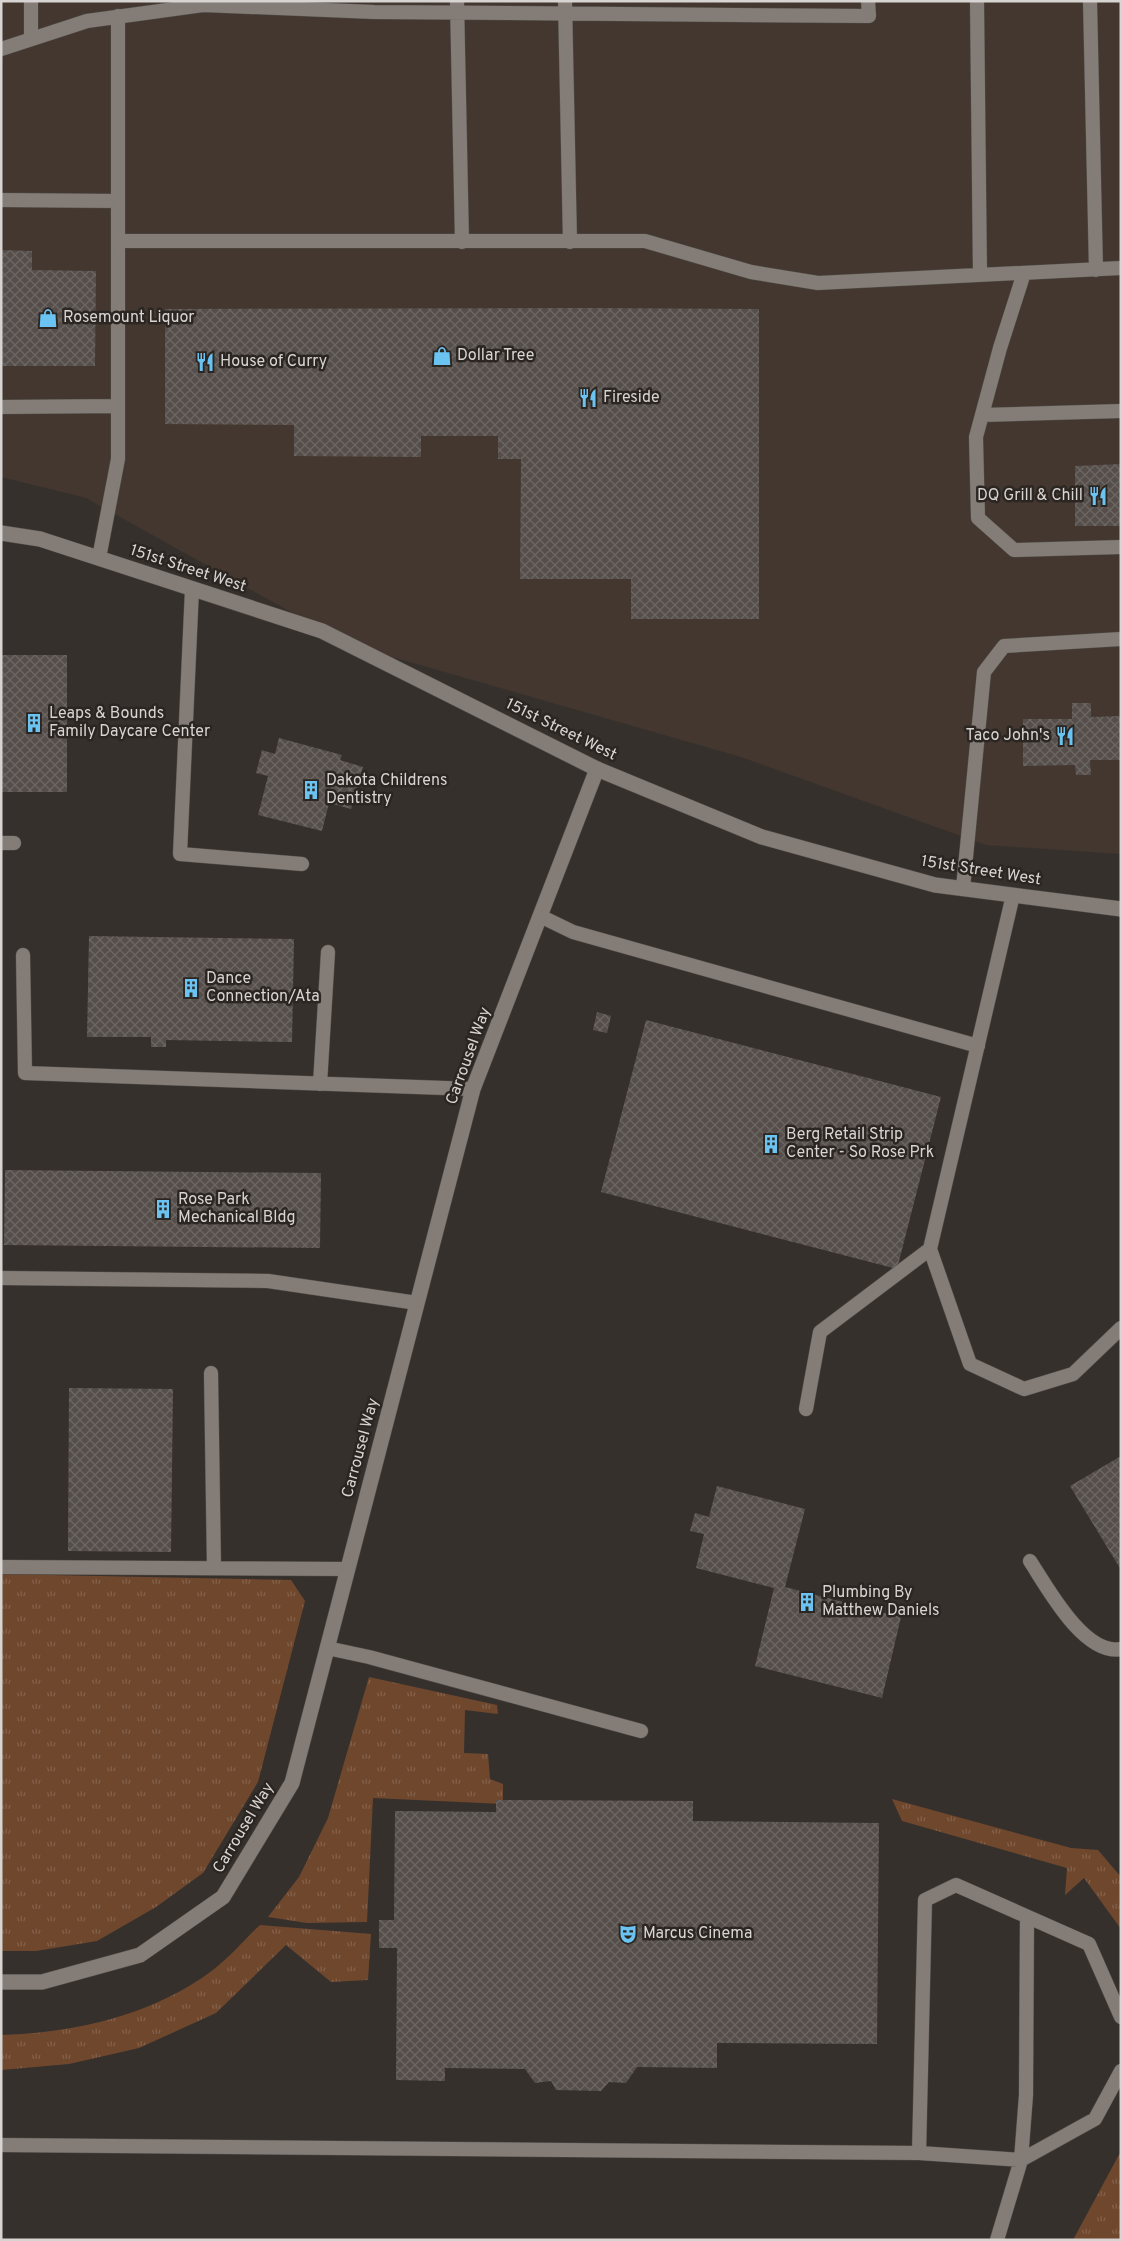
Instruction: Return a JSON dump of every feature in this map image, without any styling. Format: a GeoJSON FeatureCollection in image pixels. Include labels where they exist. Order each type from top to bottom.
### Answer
{"type":"FeatureCollection","features":[{"type":"Feature","properties":{"kind":"street","name":"151st Street West"},"geometry":{"type":"LineString","coordinates":[[1,533],[40,539],[322,631],[597,769],[762,837],[935,884],[1121,908]]}},
{"type":"Feature","properties":{"kind":"street","name":"Carrousel Way"},"geometry":{"type":"LineString","coordinates":[[1,1982],[42,1982],[140,1955],[223,1897],[292,1783],[473,1089],[597,769]]}},
{"type":"Feature","properties":{"kind":"lane"},"geometry":{"type":"LineString","coordinates":[[31,1],[31,39]]}},
{"type":"Feature","properties":{"kind":"lane"},"geometry":{"type":"LineString","coordinates":[[1,49],[87,21],[182,4],[565,8],[869,16],[868,1]]}},
{"type":"Feature","properties":{"kind":"lane"},"geometry":{"type":"LineString","coordinates":[[978,1],[980,275]]}},
{"type":"Feature","properties":{"kind":"lane"},"geometry":{"type":"LineString","coordinates":[[1090,1],[1096,270]]}},
{"type":"Feature","properties":{"kind":"lane"},"geometry":{"type":"LineString","coordinates":[[457,7],[462,242]]}},
{"type":"Feature","properties":{"kind":"lane"},"geometry":{"type":"LineString","coordinates":[[565,8],[570,242]]}},
{"type":"Feature","properties":{"kind":"lane"},"geometry":{"type":"LineString","coordinates":[[99,558],[118,459],[118,16]]}},
{"type":"Feature","properties":{"kind":"lane"},"geometry":{"type":"LineString","coordinates":[[1,200],[118,200]]}},
{"type":"Feature","properties":{"kind":"lane"},"geometry":{"type":"LineString","coordinates":[[118,241],[645,241],[750,272],[818,283],[1121,268]]}},
{"type":"Feature","properties":{"kind":"lane"},"geometry":{"type":"LineString","coordinates":[[1024,273],[1000,348],[976,437],[978,518],[1014,550],[1121,547]]}},
{"type":"Feature","properties":{"kind":"lane"},"geometry":{"type":"LineString","coordinates":[[1,407],[118,406]]}},
{"type":"Feature","properties":{"kind":"lane"},"geometry":{"type":"LineString","coordinates":[[982,415],[1121,411]]}},
{"type":"Feature","properties":{"kind":"lane"},"geometry":{"type":"LineString","coordinates":[[192,589],[180,854],[302,864]]}},
{"type":"Feature","properties":{"kind":"lane"},"geometry":{"type":"LineString","coordinates":[[963,888],[984,672],[1004,646],[1121,639]]}},
{"type":"Feature","properties":{"kind":"lane"},"geometry":{"type":"LineString","coordinates":[[1013,895],[930,1249],[970,1364],[1024,1388],[1073,1374],[1121,1328]]}},
{"type":"Feature","properties":{"kind":"lane"},"geometry":{"type":"LineString","coordinates":[[540,916],[573,932],[978,1046]]}},
{"type":"Feature","properties":{"kind":"lane"},"geometry":{"type":"LineString","coordinates":[[320,1084],[328,952]]}},
{"type":"Feature","properties":{"kind":"lane"},"geometry":{"type":"LineString","coordinates":[[23,954],[25,1073],[473,1089]]}},
{"type":"Feature","properties":{"kind":"lane"},"geometry":{"type":"LineString","coordinates":[[806,1408],[820,1332],[930,1249]]}},
{"type":"Feature","properties":{"kind":"lane"},"geometry":{"type":"LineString","coordinates":[[1,1278],[268,1282],[417,1303]]}},
{"type":"Feature","properties":{"kind":"lane"},"geometry":{"type":"LineString","coordinates":[[211,1373],[214,1568]]}},
{"type":"Feature","properties":{"kind":"lane"},"geometry":{"type":"LineString","coordinates":[[1030,1561],[1065,1616],[1094,1643],[1116,1650],[1121,1649]]}},
{"type":"Feature","properties":{"kind":"lane"},"geometry":{"type":"LineString","coordinates":[[1,1567],[348,1569]]}},
{"type":"Feature","properties":{"kind":"lane"},"geometry":{"type":"LineString","coordinates":[[327,1648],[369,1657],[641,1731]]}},
{"type":"Feature","properties":{"kind":"lane"},"geometry":{"type":"LineString","coordinates":[[919,2153],[925,1900],[956,1885],[1089,1944],[1121,2017]]}},
{"type":"Feature","properties":{"kind":"lane"},"geometry":{"type":"LineString","coordinates":[[997,2240],[1021,2160],[1026,2096],[1027,1917]]}},
{"type":"Feature","properties":{"kind":"lane"},"geometry":{"type":"LineString","coordinates":[[1,2145],[919,2153],[1021,2160],[1095,2119],[1121,2071]]}},
{"type":"Feature","properties":{"kind":"shaded area"},"geometry":{"type":"Polygon","coordinates":[[[1,1],[1121,1],[1121,854],[986,845],[741,757],[350,645],[86,498],[1,477],[1,1]]]}},
{"type":"Feature","properties":{"kind":"green space"},"geometry":{"type":"Polygon","coordinates":[[[1,1574],[291,1580],[305,1601],[258,1782],[203,1873],[156,1907],[97,1941],[36,1951],[1,1951],[1,1574]]]}},
{"type":"Feature","properties":{"kind":"green space"},"geometry":{"type":"Polygon","coordinates":[[[369,1677],[497,1705],[498,1714],[465,1710],[464,1753],[488,1754],[490,1779],[503,1784],[503,1804],[373,1798],[367,1922],[307,1923],[268,1917],[299,1877],[328,1818],[369,1677]]]}},
{"type":"Feature","properties":{"kind":"green space"},"geometry":{"type":"Polygon","coordinates":[[[892,1799],[1071,1848],[1098,1850],[1121,1877],[1121,1929],[1084,1878],[1065,1895],[1067,1868],[902,1821],[892,1799]]]}},
{"type":"Feature","properties":{"kind":"green space"},"geometry":{"type":"Polygon","coordinates":[[[260,1925],[371,1934],[368,1980],[331,1982],[286,1945],[216,2013],[139,2048],[69,2064],[1,2070],[1,2035],[57,2030],[85,2025],[112,2019],[165,1999],[190,1986],[213,1970],[260,1925]]]}},
{"type":"Feature","properties":{"kind":"green space"},"geometry":{"type":"Polygon","coordinates":[[[1121,2151],[1121,2240],[1073,2240],[1121,2151]]]}},
{"type":"Feature","properties":{"kind":"building","name":"Rosemount Liquor"},"geometry":{"type":"Polygon","coordinates":[[[1,250],[32,251],[32,270],[96,271],[95,366],[1,366],[1,250]]]}},
{"type":"Feature","properties":{"kind":"building"},"geometry":{"type":"Polygon","coordinates":[[[165,309],[759,309],[759,619],[631,619],[631,579],[520,579],[521,459],[498,459],[498,436],[421,436],[421,457],[294,456],[294,425],[165,424],[165,309]]]}},
{"type":"Feature","properties":{"kind":"building","name":"DQ Grill & Chill"},"geometry":{"type":"Polygon","coordinates":[[[1121,464],[1121,526],[1075,526],[1075,466],[1121,464]]]}},
{"type":"Feature","properties":{"kind":"building","name":"Leaps & Bounds Family Daycare Center"},"geometry":{"type":"Polygon","coordinates":[[[1,655],[67,655],[67,792],[1,792],[1,655]]]}},
{"type":"Feature","properties":{"kind":"building"},"geometry":{"type":"Polygon","coordinates":[[[1072,703],[1091,703],[1091,717],[1121,716],[1121,760],[1090,760],[1091,775],[1076,775],[1075,765],[1023,766],[1023,719],[1072,719],[1072,703]]]}},
{"type":"Feature","properties":{"kind":"building","name":"Dakota Childrens Dentistry"},"geometry":{"type":"Polygon","coordinates":[[[279,738],[342,755],[340,760],[363,767],[351,809],[329,803],[322,831],[258,815],[268,776],[256,773],[262,750],[275,754],[279,738]]]}},
{"type":"Feature","properties":{"kind":"building","name":"Dance Connection/Ata"},"geometry":{"type":"Polygon","coordinates":[[[89,936],[294,939],[292,1042],[166,1040],[166,1047],[151,1047],[151,1037],[87,1037],[89,936]]]}},
{"type":"Feature","properties":{"kind":"building"},"geometry":{"type":"Polygon","coordinates":[[[597,1012],[611,1016],[607,1033],[593,1030],[597,1012]]]}},
{"type":"Feature","properties":{"kind":"building","name":"Berg Retail Strip Center - So Rose Prk"},"geometry":{"type":"Polygon","coordinates":[[[646,1020],[941,1097],[897,1269],[601,1192],[646,1020]]]}},
{"type":"Feature","properties":{"kind":"building","name":"Rose Park Mechanical Bldg"},"geometry":{"type":"Polygon","coordinates":[[[5,1170],[321,1173],[320,1248],[4,1245],[5,1170]]]}},
{"type":"Feature","properties":{"kind":"building"},"geometry":{"type":"Polygon","coordinates":[[[69,1388],[173,1389],[171,1552],[68,1551],[69,1388]]]}},
{"type":"Feature","properties":{"kind":"building"},"geometry":{"type":"Polygon","coordinates":[[[1121,1456],[1121,1570],[1070,1486],[1121,1456]]]}},
{"type":"Feature","properties":{"kind":"building","name":"Plumbing By Matthew Daniels"},"geometry":{"type":"Polygon","coordinates":[[[717,1486],[805,1509],[785,1587],[901,1617],[882,1698],[755,1666],[774,1588],[696,1568],[704,1534],[690,1531],[695,1513],[709,1517],[717,1486]]]}},
{"type":"Feature","properties":{"kind":"building","name":"Marcus Cinema"},"geometry":{"type":"Polygon","coordinates":[[[496,1800],[693,1801],[693,1821],[879,1823],[877,2044],[717,2043],[717,2068],[637,2067],[626,2083],[609,2082],[601,2091],[556,2090],[551,2081],[535,2083],[525,2069],[445,2068],[445,2081],[396,2080],[397,1948],[379,1948],[379,1920],[394,1920],[395,1811],[496,1812],[496,1800]]]}},
{"type":"Feature","properties":{"kind":"place","name":"Rosemount Liquor"},"geometry":{"type":"Point","coordinates":[48,318]}},
{"type":"Feature","properties":{"kind":"place","name":"Dollar Tree"},"geometry":{"type":"Point","coordinates":[442,356]}},
{"type":"Feature","properties":{"kind":"place","name":"House of Curry"},"geometry":{"type":"Point","coordinates":[205,362]}},
{"type":"Feature","properties":{"kind":"place","name":"Fireside"},"geometry":{"type":"Point","coordinates":[588,398]}},
{"type":"Feature","properties":{"kind":"place","name":"DQ Grill & Chill"},"geometry":{"type":"Point","coordinates":[1098,496]}},
{"type":"Feature","properties":{"kind":"place","name":"Leaps & Bounds Family Daycare Center"},"geometry":{"type":"Point","coordinates":[34,723]}},
{"type":"Feature","properties":{"kind":"place","name":"Taco John's"},"geometry":{"type":"Point","coordinates":[1065,736]}},
{"type":"Feature","properties":{"kind":"place","name":"Dakota Childrens Dentistry"},"geometry":{"type":"Point","coordinates":[311,790]}},
{"type":"Feature","properties":{"kind":"place","name":"Dance Connection/Ata"},"geometry":{"type":"Point","coordinates":[191,988]}},
{"type":"Feature","properties":{"kind":"place","name":"Berg Retail Strip Center - So Rose Prk"},"geometry":{"type":"Point","coordinates":[771,1144]}},
{"type":"Feature","properties":{"kind":"place","name":"Rose Park Mechanical Bldg"},"geometry":{"type":"Point","coordinates":[163,1209]}},
{"type":"Feature","properties":{"kind":"place","name":"Plumbing By Matthew Daniels"},"geometry":{"type":"Point","coordinates":[807,1602]}},
{"type":"Feature","properties":{"kind":"place","name":"Marcus Cinema"},"geometry":{"type":"Point","coordinates":[628,1934]}}]}
